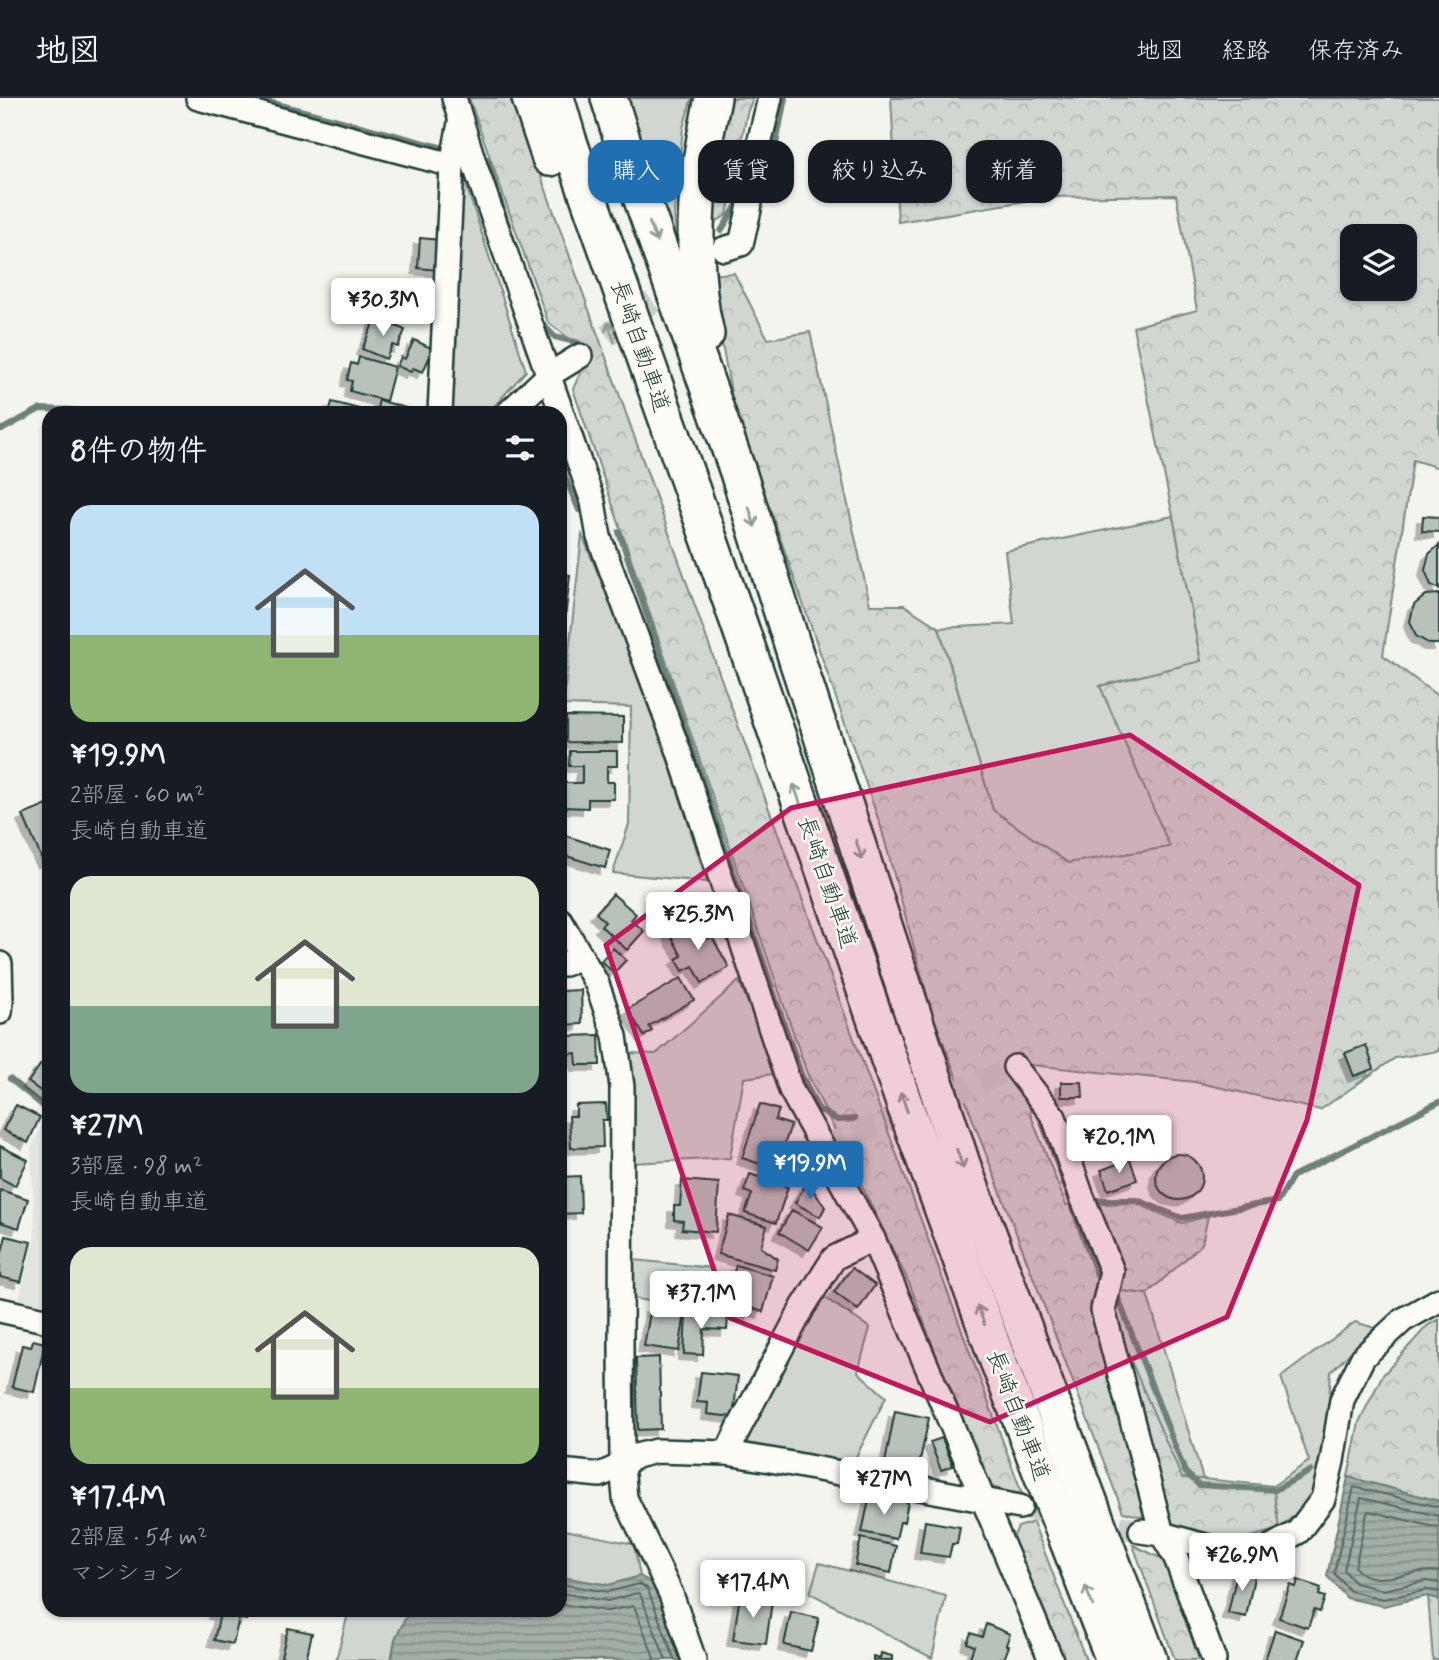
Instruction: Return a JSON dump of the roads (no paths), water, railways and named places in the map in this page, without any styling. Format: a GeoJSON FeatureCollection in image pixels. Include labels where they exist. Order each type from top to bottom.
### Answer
{"type":"FeatureCollection","features":[{"type":"Feature","properties":{"kind":"highway"},"geometry":{"type":"LineString","coordinates":[[530,98],[659,463],[737,618]]}},
{"type":"Feature","properties":{"kind":"highway","name":"長崎自動車道"},"geometry":{"type":"LineString","coordinates":[[556,98],[913,1129],[998,1361],[1114,1660]]}},
{"type":"Feature","properties":{"kind":"highway","name":"長崎自動車道"},"geometry":{"type":"LineString","coordinates":[[609,98],[632,172],[738,472],[962,1164],[1149,1660]]}},
{"type":"Feature","properties":{"kind":"highway"},"geometry":{"type":"LineString","coordinates":[[713,98],[701,163],[695,244],[701,312],[738,472]]}},
{"type":"Feature","properties":{"kind":"street"},"geometry":{"type":"LineString","coordinates":[[198,98],[452,165]]}},
{"type":"Feature","properties":{"kind":"street"},"geometry":{"type":"LineString","coordinates":[[724,249],[741,244],[749,210],[756,156],[770,98]]}},
{"type":"Feature","properties":{"kind":"street"},"geometry":{"type":"LineString","coordinates":[[440,406],[457,109]]}},
{"type":"Feature","properties":{"kind":"street"},"geometry":{"type":"LineString","coordinates":[[457,109],[560,406]]}},
{"type":"Feature","properties":{"kind":"street"},"geometry":{"type":"LineString","coordinates":[[516,406],[550,375],[580,356]]}},
{"type":"Feature","properties":{"kind":"street"},"geometry":{"type":"LineString","coordinates":[[567,425],[593,502],[599,537],[678,749],[792,1090],[873,1239],[1051,1660]]}},
{"type":"Feature","properties":{"kind":"street"},"geometry":{"type":"LineString","coordinates":[[571,960],[597,984],[615,1036],[622,1087],[621,1346],[622,1465],[625,1498],[671,1594],[694,1660]]}},
{"type":"Feature","properties":{"kind":"street"},"geometry":{"type":"LineString","coordinates":[[0,964],[0,1012]]}},
{"type":"Feature","properties":{"kind":"street"},"geometry":{"type":"LineString","coordinates":[[1015,1067],[1054,1117],[1112,1271],[1103,1310],[1152,1533],[1176,1558],[1214,1660]]}},
{"type":"Feature","properties":{"kind":"street"},"geometry":{"type":"LineString","coordinates":[[727,1454],[803,1307],[834,1258],[873,1239]]}},
{"type":"Feature","properties":{"kind":"street"},"geometry":{"type":"LineString","coordinates":[[1152,1533],[1227,1552],[1265,1550],[1298,1532],[1323,1499],[1342,1400],[1363,1357],[1403,1320],[1439,1300]]}},
{"type":"Feature","properties":{"kind":"street"},"geometry":{"type":"LineString","coordinates":[[0,1310],[42,1319]]}},
{"type":"Feature","properties":{"kind":"street"},"geometry":{"type":"LineString","coordinates":[[567,1472],[600,1475],[636,1456],[656,1451],[727,1454],[1020,1507]]}},
{"type":"Feature","properties":{"kind":"water"},"geometry":{"type":"Polygon","coordinates":[[[1348,1477],[1439,1501],[1439,1599],[1428,1596],[1383,1606],[1347,1598],[1327,1576],[1348,1477]]]}},
{"type":"Feature","properties":{"kind":"water"},"geometry":{"type":"Polygon","coordinates":[[[640,1576],[654,1584],[683,1660],[392,1660],[395,1639],[406,1617],[567,1617],[567,1578],[609,1585],[640,1576]]]}},
{"type":"Feature","properties":{"kind":"waterway"},"geometry":{"type":"LineString","coordinates":[[254,98],[440,147]]}},
{"type":"Feature","properties":{"kind":"waterway"},"geometry":{"type":"LineString","coordinates":[[777,140],[785,98]]}},
{"type":"Feature","properties":{"kind":"waterway"},"geometry":{"type":"LineString","coordinates":[[487,159],[513,241]]}},
{"type":"Feature","properties":{"kind":"waterway"},"geometry":{"type":"LineString","coordinates":[[721,231],[737,203]]}},
{"type":"Feature","properties":{"kind":"waterway"},"geometry":{"type":"LineString","coordinates":[[537,318],[555,337],[579,343]]}},
{"type":"Feature","properties":{"kind":"waterway"},"geometry":{"type":"LineString","coordinates":[[0,429],[42,409]]}},
{"type":"Feature","properties":{"kind":"waterway"},"geometry":{"type":"LineString","coordinates":[[567,482],[579,510]]}},
{"type":"Feature","properties":{"kind":"waterway"},"geometry":{"type":"LineString","coordinates":[[619,532],[801,1074],[818,1109],[837,1120],[855,1119]]}},
{"type":"Feature","properties":{"kind":"waterway"},"geometry":{"type":"LineString","coordinates":[[10,1079],[42,1105]]}},
{"type":"Feature","properties":{"kind":"waterway"},"geometry":{"type":"LineString","coordinates":[[1095,1200],[1137,1200],[1182,1218],[1278,1201],[1293,1176],[1439,1102]]}},
{"type":"Feature","properties":{"kind":"waterway"},"geometry":{"type":"LineString","coordinates":[[1038,1111],[1100,1283]]}},
{"type":"Feature","properties":{"kind":"waterway"},"geometry":{"type":"LineString","coordinates":[[1118,1298],[1185,1472],[1199,1485],[1275,1490],[1310,1471]]}},
{"type":"Feature","properties":{"kind":"tunnel"},"geometry":{"type":"LineString","coordinates":[[580,356],[682,280]]}},
{"type":"Feature","properties":{"kind":"tunnel"},"geometry":{"type":"LineString","coordinates":[[823,1147],[1015,1067]]}},
{"type":"Feature","properties":{"kind":"tunnel"},"geometry":{"type":"LineString","coordinates":[[1020,1507],[1141,1531]]}}]}
